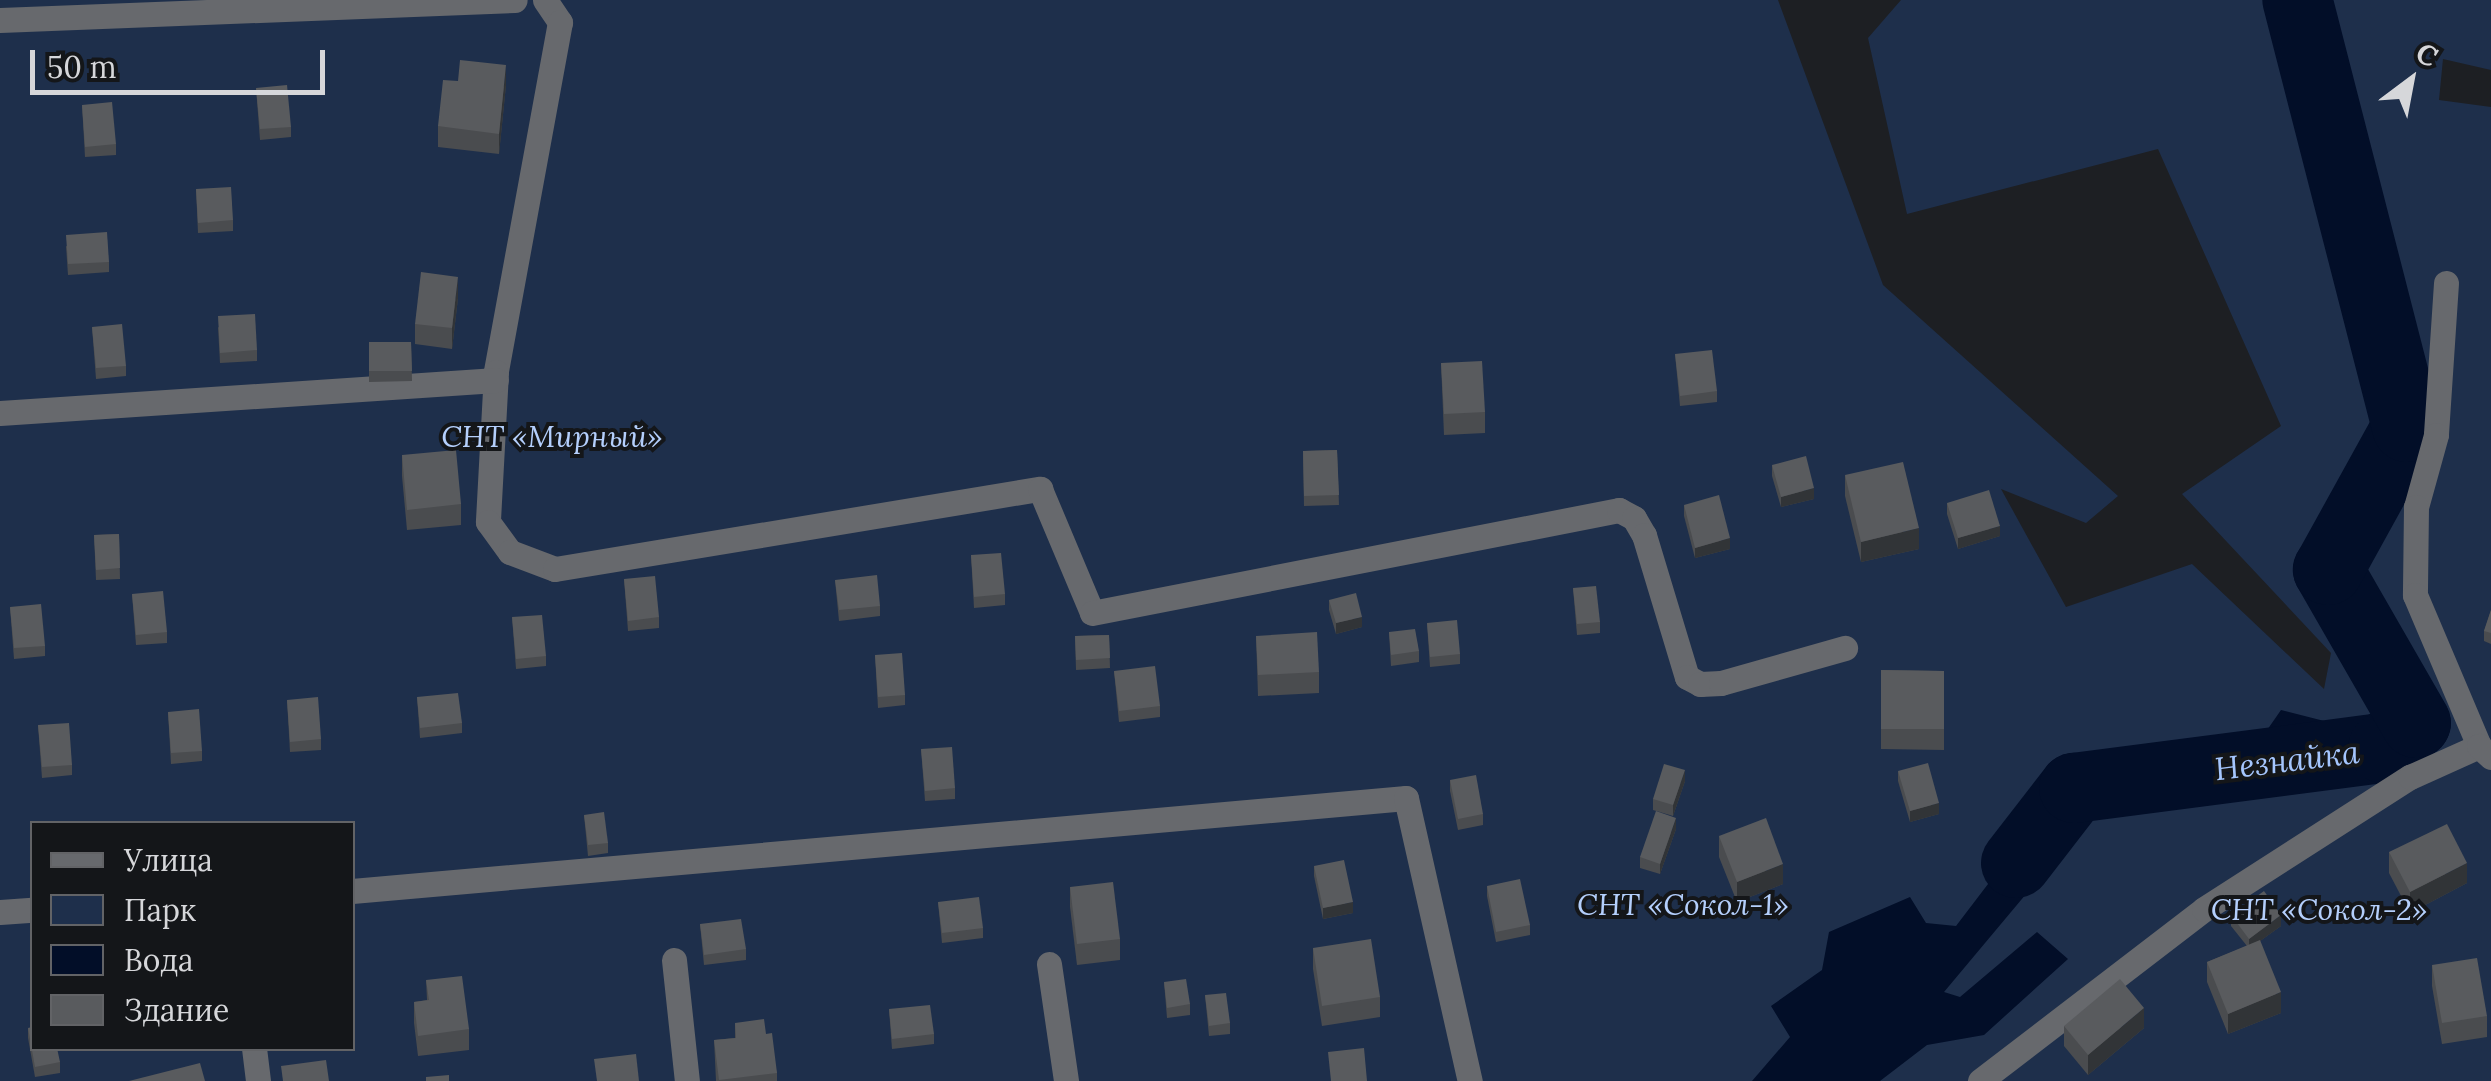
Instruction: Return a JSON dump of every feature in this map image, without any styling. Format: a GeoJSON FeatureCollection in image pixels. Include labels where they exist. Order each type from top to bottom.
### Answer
{"type":"FeatureCollection","features":[{"type":"Feature","properties":{"kind":"lane"},"geometry":{"type":"LineString","coordinates":[[0,20],[515,0]]}},
{"type":"Feature","properties":{"kind":"lane"},"geometry":{"type":"LineString","coordinates":[[545,0],[560,22],[496,380],[488,522],[510,552],[555,570],[1040,489],[1092,614],[1619,510],[1634,518],[1644,535],[1686,677],[1700,684],[1722,683],[1845,648]]}},
{"type":"Feature","properties":{"kind":"lane"},"geometry":{"type":"LineString","coordinates":[[1980,1081],[2204,908],[2410,777],[2485,752],[2415,595],[2416,506],[2436,435],[2446,283]]}},
{"type":"Feature","properties":{"kind":"lane"},"geometry":{"type":"LineString","coordinates":[[0,413],[496,380]]}},
{"type":"Feature","properties":{"kind":"lane"},"geometry":{"type":"LineString","coordinates":[[355,891],[1406,798],[1470,1081]]}},
{"type":"Feature","properties":{"kind":"lane"},"geometry":{"type":"LineString","coordinates":[[0,912],[30,910]]}},
{"type":"Feature","properties":{"kind":"lane"},"geometry":{"type":"LineString","coordinates":[[674,960],[688,1081]]}},
{"type":"Feature","properties":{"kind":"lane"},"geometry":{"type":"LineString","coordinates":[[1050,964],[1066,1081]]}},
{"type":"Feature","properties":{"kind":"lane"},"geometry":{"type":"LineString","coordinates":[[254,1051],[258,1081]]}},
{"type":"Feature","properties":{"kind":"green space","name":"СНТ «Мирный»"},"geometry":{"type":"Polygon","coordinates":[[[0,0],[1778,0],[1883,285],[2118,496],[2086,523],[2001,489],[2066,607],[2192,564],[2324,689],[2331,653],[2182,494],[2281,426],[2158,149],[1907,214],[1868,38],[1901,0],[2491,0],[2491,70],[2443,59],[2439,100],[2491,107],[2491,1081],[0,1081],[0,0]]]}},
{"type":"Feature","properties":{"kind":"water"},"geometry":{"type":"Polygon","coordinates":[[[2281,710],[2387,737],[2406,761],[2382,783],[2332,786],[2305,767],[2269,764],[2210,775],[2205,755],[2256,746],[2281,710]]]}},
{"type":"Feature","properties":{"kind":"water"},"geometry":{"type":"Polygon","coordinates":[[[2065,783],[2086,796],[2042,875],[1944,992],[1960,997],[2037,932],[2068,959],[1984,1035],[1927,1045],[1880,1081],[1752,1081],[1790,1037],[1771,1006],[1822,970],[1829,932],[1910,897],[1926,923],[1956,926],[2065,783]]]}},
{"type":"Feature","properties":{"kind":"building"},"geometry":{"type":"Polygon","coordinates":[[[460,60],[506,65],[499,134],[438,126],[443,80],[458,81],[460,60]]]}},
{"type":"Feature","properties":{"kind":"building"},"geometry":{"type":"Polygon","coordinates":[[[287,85],[291,127],[260,129],[256,88],[287,85]]]}},
{"type":"Feature","properties":{"kind":"building"},"geometry":{"type":"Polygon","coordinates":[[[112,102],[116,144],[85,147],[82,105],[112,102]]]}},
{"type":"Feature","properties":{"kind":"building"},"geometry":{"type":"Polygon","coordinates":[[[231,187],[233,220],[198,223],[196,189],[231,187]]]}},
{"type":"Feature","properties":{"kind":"building"},"geometry":{"type":"Polygon","coordinates":[[[107,232],[109,262],[68,264],[66,235],[107,232]]]}},
{"type":"Feature","properties":{"kind":"building"},"geometry":{"type":"Polygon","coordinates":[[[421,272],[458,277],[452,328],[415,324],[421,272]]]}},
{"type":"Feature","properties":{"kind":"building"},"geometry":{"type":"Polygon","coordinates":[[[255,314],[257,350],[220,353],[218,316],[255,314]]]}},
{"type":"Feature","properties":{"kind":"building"},"geometry":{"type":"Polygon","coordinates":[[[122,324],[126,366],[96,368],[92,327],[122,324]]]}},
{"type":"Feature","properties":{"kind":"building"},"geometry":{"type":"Polygon","coordinates":[[[369,342],[411,342],[412,371],[369,371],[369,342]]]}},
{"type":"Feature","properties":{"kind":"building"},"geometry":{"type":"Polygon","coordinates":[[[1712,350],[1717,391],[1680,396],[1675,354],[1712,350]]]}},
{"type":"Feature","properties":{"kind":"building"},"geometry":{"type":"Polygon","coordinates":[[[1482,361],[1485,412],[1444,414],[1441,363],[1482,361]]]}},
{"type":"Feature","properties":{"kind":"building"},"geometry":{"type":"Polygon","coordinates":[[[456,450],[461,504],[407,510],[402,455],[456,450]]]}},
{"type":"Feature","properties":{"kind":"building"},"geometry":{"type":"Polygon","coordinates":[[[1337,450],[1339,495],[1304,496],[1303,451],[1337,450]]]}},
{"type":"Feature","properties":{"kind":"building"},"geometry":{"type":"Polygon","coordinates":[[[1806,456],[1814,488],[1781,497],[1772,465],[1806,456]]]}},
{"type":"Feature","properties":{"kind":"building"},"geometry":{"type":"Polygon","coordinates":[[[1903,462],[1919,528],[1861,542],[1845,475],[1903,462]]]}},
{"type":"Feature","properties":{"kind":"building"},"geometry":{"type":"Polygon","coordinates":[[[1989,490],[2000,526],[1958,538],[1947,503],[1989,490]]]}},
{"type":"Feature","properties":{"kind":"building"},"geometry":{"type":"Polygon","coordinates":[[[1719,495],[1730,538],[1695,548],[1684,505],[1719,495]]]}},
{"type":"Feature","properties":{"kind":"building"},"geometry":{"type":"Polygon","coordinates":[[[119,534],[120,568],[96,570],[94,535],[119,534]]]}},
{"type":"Feature","properties":{"kind":"building"},"geometry":{"type":"Polygon","coordinates":[[[1001,553],[1005,594],[974,597],[971,555],[1001,553]]]}},
{"type":"Feature","properties":{"kind":"building"},"geometry":{"type":"Polygon","coordinates":[[[877,575],[880,606],[839,610],[835,580],[877,575]]]}},
{"type":"Feature","properties":{"kind":"building"},"geometry":{"type":"Polygon","coordinates":[[[655,576],[659,617],[628,621],[624,579],[655,576]]]}},
{"type":"Feature","properties":{"kind":"building"},"geometry":{"type":"Polygon","coordinates":[[[1596,586],[1600,622],[1577,624],[1573,588],[1596,586]]]}},
{"type":"Feature","properties":{"kind":"building"},"geometry":{"type":"Polygon","coordinates":[[[163,591],[167,632],[136,635],[132,594],[163,591]]]}},
{"type":"Feature","properties":{"kind":"building"},"geometry":{"type":"Polygon","coordinates":[[[1356,593],[1362,617],[1336,623],[1329,600],[1356,593]]]}},
{"type":"Feature","properties":{"kind":"building"},"geometry":{"type":"Polygon","coordinates":[[[41,604],[45,646],[14,648],[10,607],[41,604]]]}},
{"type":"Feature","properties":{"kind":"building"},"geometry":{"type":"Polygon","coordinates":[[[2491,610],[2491,633],[2484,631],[2491,610]]]}},
{"type":"Feature","properties":{"kind":"building"},"geometry":{"type":"Polygon","coordinates":[[[542,615],[546,656],[516,659],[512,617],[542,615]]]}},
{"type":"Feature","properties":{"kind":"building"},"geometry":{"type":"Polygon","coordinates":[[[1457,620],[1460,654],[1430,657],[1427,623],[1457,620]]]}},
{"type":"Feature","properties":{"kind":"building"},"geometry":{"type":"Polygon","coordinates":[[[1415,629],[1419,651],[1391,655],[1389,632],[1415,629]]]}},
{"type":"Feature","properties":{"kind":"building"},"geometry":{"type":"Polygon","coordinates":[[[1317,632],[1319,672],[1258,675],[1256,636],[1317,632]]]}},
{"type":"Feature","properties":{"kind":"building"},"geometry":{"type":"Polygon","coordinates":[[[1109,635],[1110,658],[1076,660],[1075,636],[1109,635]]]}},
{"type":"Feature","properties":{"kind":"building"},"geometry":{"type":"Polygon","coordinates":[[[902,653],[905,695],[878,697],[875,655],[902,653]]]}},
{"type":"Feature","properties":{"kind":"building"},"geometry":{"type":"Polygon","coordinates":[[[1155,666],[1160,706],[1119,711],[1114,671],[1155,666]]]}},
{"type":"Feature","properties":{"kind":"building"},"geometry":{"type":"Polygon","coordinates":[[[1881,670],[1944,671],[1944,729],[1881,729],[1881,670]]]}},
{"type":"Feature","properties":{"kind":"building"},"geometry":{"type":"Polygon","coordinates":[[[458,693],[462,723],[420,728],[417,697],[458,693]]]}},
{"type":"Feature","properties":{"kind":"building"},"geometry":{"type":"Polygon","coordinates":[[[318,697],[321,739],[290,742],[287,700],[318,697]]]}},
{"type":"Feature","properties":{"kind":"building"},"geometry":{"type":"Polygon","coordinates":[[[199,709],[202,751],[171,753],[168,712],[199,709]]]}},
{"type":"Feature","properties":{"kind":"building"},"geometry":{"type":"Polygon","coordinates":[[[69,723],[72,765],[42,767],[38,725],[69,723]]]}},
{"type":"Feature","properties":{"kind":"building"},"geometry":{"type":"Polygon","coordinates":[[[952,747],[955,788],[925,791],[921,749],[952,747]]]}},
{"type":"Feature","properties":{"kind":"building"},"geometry":{"type":"Polygon","coordinates":[[[1928,763],[1939,803],[1910,811],[1898,771],[1928,763]]]}},
{"type":"Feature","properties":{"kind":"building"},"geometry":{"type":"Polygon","coordinates":[[[1664,764],[1685,770],[1673,805],[1653,799],[1664,764]]]}},
{"type":"Feature","properties":{"kind":"building"},"geometry":{"type":"Polygon","coordinates":[[[1476,775],[1483,814],[1458,819],[1450,780],[1476,775]]]}},
{"type":"Feature","properties":{"kind":"building"},"geometry":{"type":"Polygon","coordinates":[[[1656,811],[1676,818],[1660,864],[1640,857],[1656,811]]]}},
{"type":"Feature","properties":{"kind":"building"},"geometry":{"type":"Polygon","coordinates":[[[604,812],[608,843],[588,845],[584,815],[604,812]]]}},
{"type":"Feature","properties":{"kind":"building"},"geometry":{"type":"Polygon","coordinates":[[[1766,818],[1783,864],[1737,882],[1719,836],[1766,818]]]}},
{"type":"Feature","properties":{"kind":"building"},"geometry":{"type":"Polygon","coordinates":[[[2447,824],[2467,863],[2410,892],[2389,852],[2447,824]]]}},
{"type":"Feature","properties":{"kind":"building"},"geometry":{"type":"Polygon","coordinates":[[[1344,860],[1353,902],[1323,908],[1314,866],[1344,860]]]}},
{"type":"Feature","properties":{"kind":"building"},"geometry":{"type":"Polygon","coordinates":[[[1520,879],[1530,925],[1496,932],[1487,886],[1520,879]]]}},
{"type":"Feature","properties":{"kind":"building"},"geometry":{"type":"Polygon","coordinates":[[[1113,882],[1120,939],[1077,944],[1070,887],[1113,882]]]}},
{"type":"Feature","properties":{"kind":"building"},"geometry":{"type":"Polygon","coordinates":[[[2264,891],[2281,915],[2249,939],[2231,915],[2264,891]]]}},
{"type":"Feature","properties":{"kind":"building"},"geometry":{"type":"Polygon","coordinates":[[[979,897],[983,928],[942,933],[938,902],[979,897]]]}},
{"type":"Feature","properties":{"kind":"building"},"geometry":{"type":"Polygon","coordinates":[[[741,919],[746,949],[704,955],[700,924],[741,919]]]}},
{"type":"Feature","properties":{"kind":"building"},"geometry":{"type":"Polygon","coordinates":[[[1371,939],[1380,997],[1322,1006],[1313,948],[1371,939]]]}},
{"type":"Feature","properties":{"kind":"building"},"geometry":{"type":"Polygon","coordinates":[[[2260,940],[2281,992],[2228,1014],[2207,962],[2260,940]]]}},
{"type":"Feature","properties":{"kind":"building"},"geometry":{"type":"Polygon","coordinates":[[[2477,958],[2487,1016],[2442,1023],[2432,965],[2477,958]]]}},
{"type":"Feature","properties":{"kind":"building"},"geometry":{"type":"Polygon","coordinates":[[[462,976],[469,1029],[418,1036],[414,1002],[429,1000],[426,980],[462,976]]]}},
{"type":"Feature","properties":{"kind":"building"},"geometry":{"type":"Polygon","coordinates":[[[1186,979],[1190,1004],[1167,1008],[1164,982],[1186,979]]]}},
{"type":"Feature","properties":{"kind":"building"},"geometry":{"type":"Polygon","coordinates":[[[2120,979],[2144,1008],[2088,1055],[2064,1026],[2120,979]]]}},
{"type":"Feature","properties":{"kind":"building"},"geometry":{"type":"Polygon","coordinates":[[[1226,993],[1230,1023],[1209,1026],[1205,995],[1226,993]]]}},
{"type":"Feature","properties":{"kind":"building"},"geometry":{"type":"Polygon","coordinates":[[[930,1005],[934,1034],[892,1039],[889,1009],[930,1005]]]}},
{"type":"Feature","properties":{"kind":"building"},"geometry":{"type":"Polygon","coordinates":[[[764,1019],[766,1034],[772,1033],[777,1073],[719,1080],[714,1040],[736,1038],[735,1023],[764,1019]]]}},
{"type":"Feature","properties":{"kind":"building"},"geometry":{"type":"Polygon","coordinates":[[[1364,1048],[1367,1081],[1331,1081],[1328,1052],[1364,1048]]]}},
{"type":"Feature","properties":{"kind":"building"},"geometry":{"type":"Polygon","coordinates":[[[32,1051],[58,1051],[60,1062],[35,1067],[32,1051]]]}},
{"type":"Feature","properties":{"kind":"building"},"geometry":{"type":"Polygon","coordinates":[[[636,1054],[639,1081],[597,1081],[594,1059],[636,1054]]]}},
{"type":"Feature","properties":{"kind":"building"},"geometry":{"type":"Polygon","coordinates":[[[326,1060],[329,1081],[283,1081],[281,1066],[326,1060]]]}},
{"type":"Feature","properties":{"kind":"building"},"geometry":{"type":"Polygon","coordinates":[[[200,1063],[205,1081],[129,1081],[200,1063]]]}},
{"type":"Feature","properties":{"kind":"building"},"geometry":{"type":"Polygon","coordinates":[[[449,1075],[449,1081],[426,1081],[426,1077],[449,1075]]]}},
{"type":"Feature","properties":{"kind":"waterway","name":"Незнайка"},"geometry":{"type":"LineString","coordinates":[[2016,863],[2074,788],[2383,748],[2416,723],[2328,570],[2407,427],[2297,0]]}},
{"type":"Feature","properties":{"kind":"park label","name":"СНТ «Сокол-1»"},"geometry":{"type":"Point","coordinates":[1683,904]}},
{"type":"Feature","properties":{"kind":"park label","name":"СНТ «Сокол-2»"},"geometry":{"type":"Point","coordinates":[2319,909]}}]}
